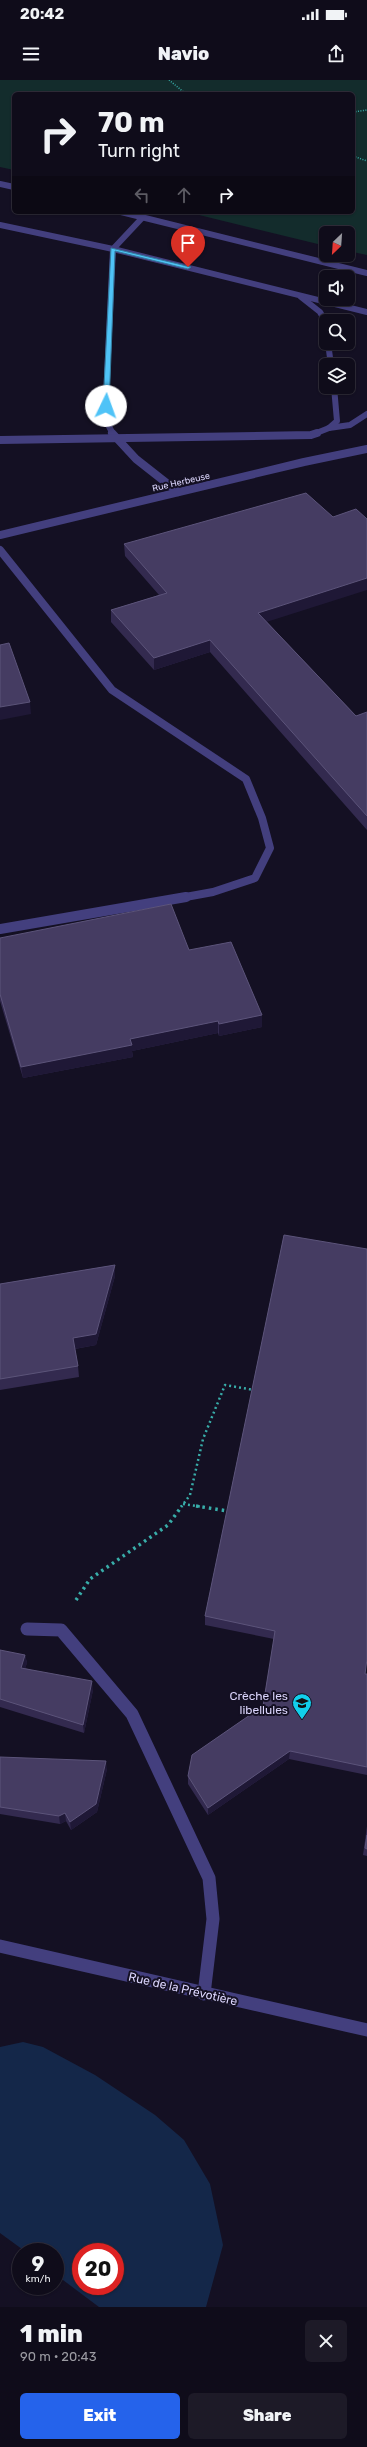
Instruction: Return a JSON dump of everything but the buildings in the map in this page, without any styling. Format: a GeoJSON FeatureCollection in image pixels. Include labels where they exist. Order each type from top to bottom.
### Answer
{"type":"FeatureCollection","features":[{"type":"Feature","properties":{"kind":"street"},"geometry":{"type":"LineString","coordinates":[[0,184],[12,187]]}},
{"type":"Feature","properties":{"kind":"street"},"geometry":{"type":"LineString","coordinates":[[130,214],[367,273]]}},
{"type":"Feature","properties":{"kind":"street"},"geometry":{"type":"LineString","coordinates":[[143,217],[113,249],[105,418],[107,427],[120,443],[178,492]]}},
{"type":"Feature","properties":{"kind":"street"},"geometry":{"type":"LineString","coordinates":[[0,225],[113,249],[367,312]]}},
{"type":"Feature","properties":{"kind":"street"},"geometry":{"type":"LineString","coordinates":[[294,293],[309,302],[321,314]]}},
{"type":"Feature","properties":{"kind":"street"},"geometry":{"type":"LineString","coordinates":[[329,428],[337,421],[335,394]]}},
{"type":"Feature","properties":{"kind":"street"},"geometry":{"type":"LineString","coordinates":[[0,440],[311,435],[329,428],[350,425],[367,414]]}},
{"type":"Feature","properties":{"kind":"street","name":"Rue Herbeuse"},"geometry":{"type":"LineString","coordinates":[[0,535],[178,492],[367,450]]}},
{"type":"Feature","properties":{"kind":"street"},"geometry":{"type":"LineString","coordinates":[[0,550],[112,690],[246,779],[262,818],[270,848],[255,878],[213,892],[0,929]]}},
{"type":"Feature","properties":{"kind":"street"},"geometry":{"type":"LineString","coordinates":[[27,1629],[61,1630],[132,1714],[209,1878],[213,1919],[204,1994]]}},
{"type":"Feature","properties":{"kind":"street","name":"Rue de la Prévotière"},"geometry":{"type":"LineString","coordinates":[[0,1946],[204,1994],[367,2030]]}},
{"type":"Feature","properties":{"kind":"path"},"geometry":{"type":"LineString","coordinates":[[169,80],[184,92]]}},
{"type":"Feature","properties":{"kind":"path"},"geometry":{"type":"LineString","coordinates":[[355,112],[367,110]]}},
{"type":"Feature","properties":{"kind":"path"},"geometry":{"type":"LineString","coordinates":[[355,157],[367,161]]}},
{"type":"Feature","properties":{"kind":"path"},"geometry":{"type":"LineString","coordinates":[[61,1630],[81,1589],[90,1579],[168,1525],[190,1495],[203,1439],[225,1384],[254,1390]]}},
{"type":"Feature","properties":{"kind":"path"},"geometry":{"type":"LineString","coordinates":[[183,1504],[228,1511]]}},
{"type":"Feature","properties":{"kind":"green space"},"geometry":{"type":"Polygon","coordinates":[[[0,80],[367,80],[367,255],[355,252],[355,226],[319,226],[319,244],[195,214],[355,214],[355,92],[12,92],[12,170],[0,167],[0,80]]]}},
{"type":"Feature","properties":{"kind":"water"},"geometry":{"type":"Polygon","coordinates":[[[23,2042],[43,2047],[95,2075],[155,2115],[184,2140],[210,2184],[223,2245],[206,2307],[99,2307],[83,2295],[124,2295],[124,2243],[72,2243],[72,2287],[64,2281],[64,2243],[14,2243],[0,2233],[0,2047],[23,2042]]]}},
{"type":"Feature","properties":{"kind":"place","name":"Crèche les libellules"},"geometry":{"type":"Point","coordinates":[302,1720]}},
{"type":"Feature","properties":{"kind":"route"},"geometry":{"type":"LineString","coordinates":[[106,406],[113,249],[188,267]]}}]}
